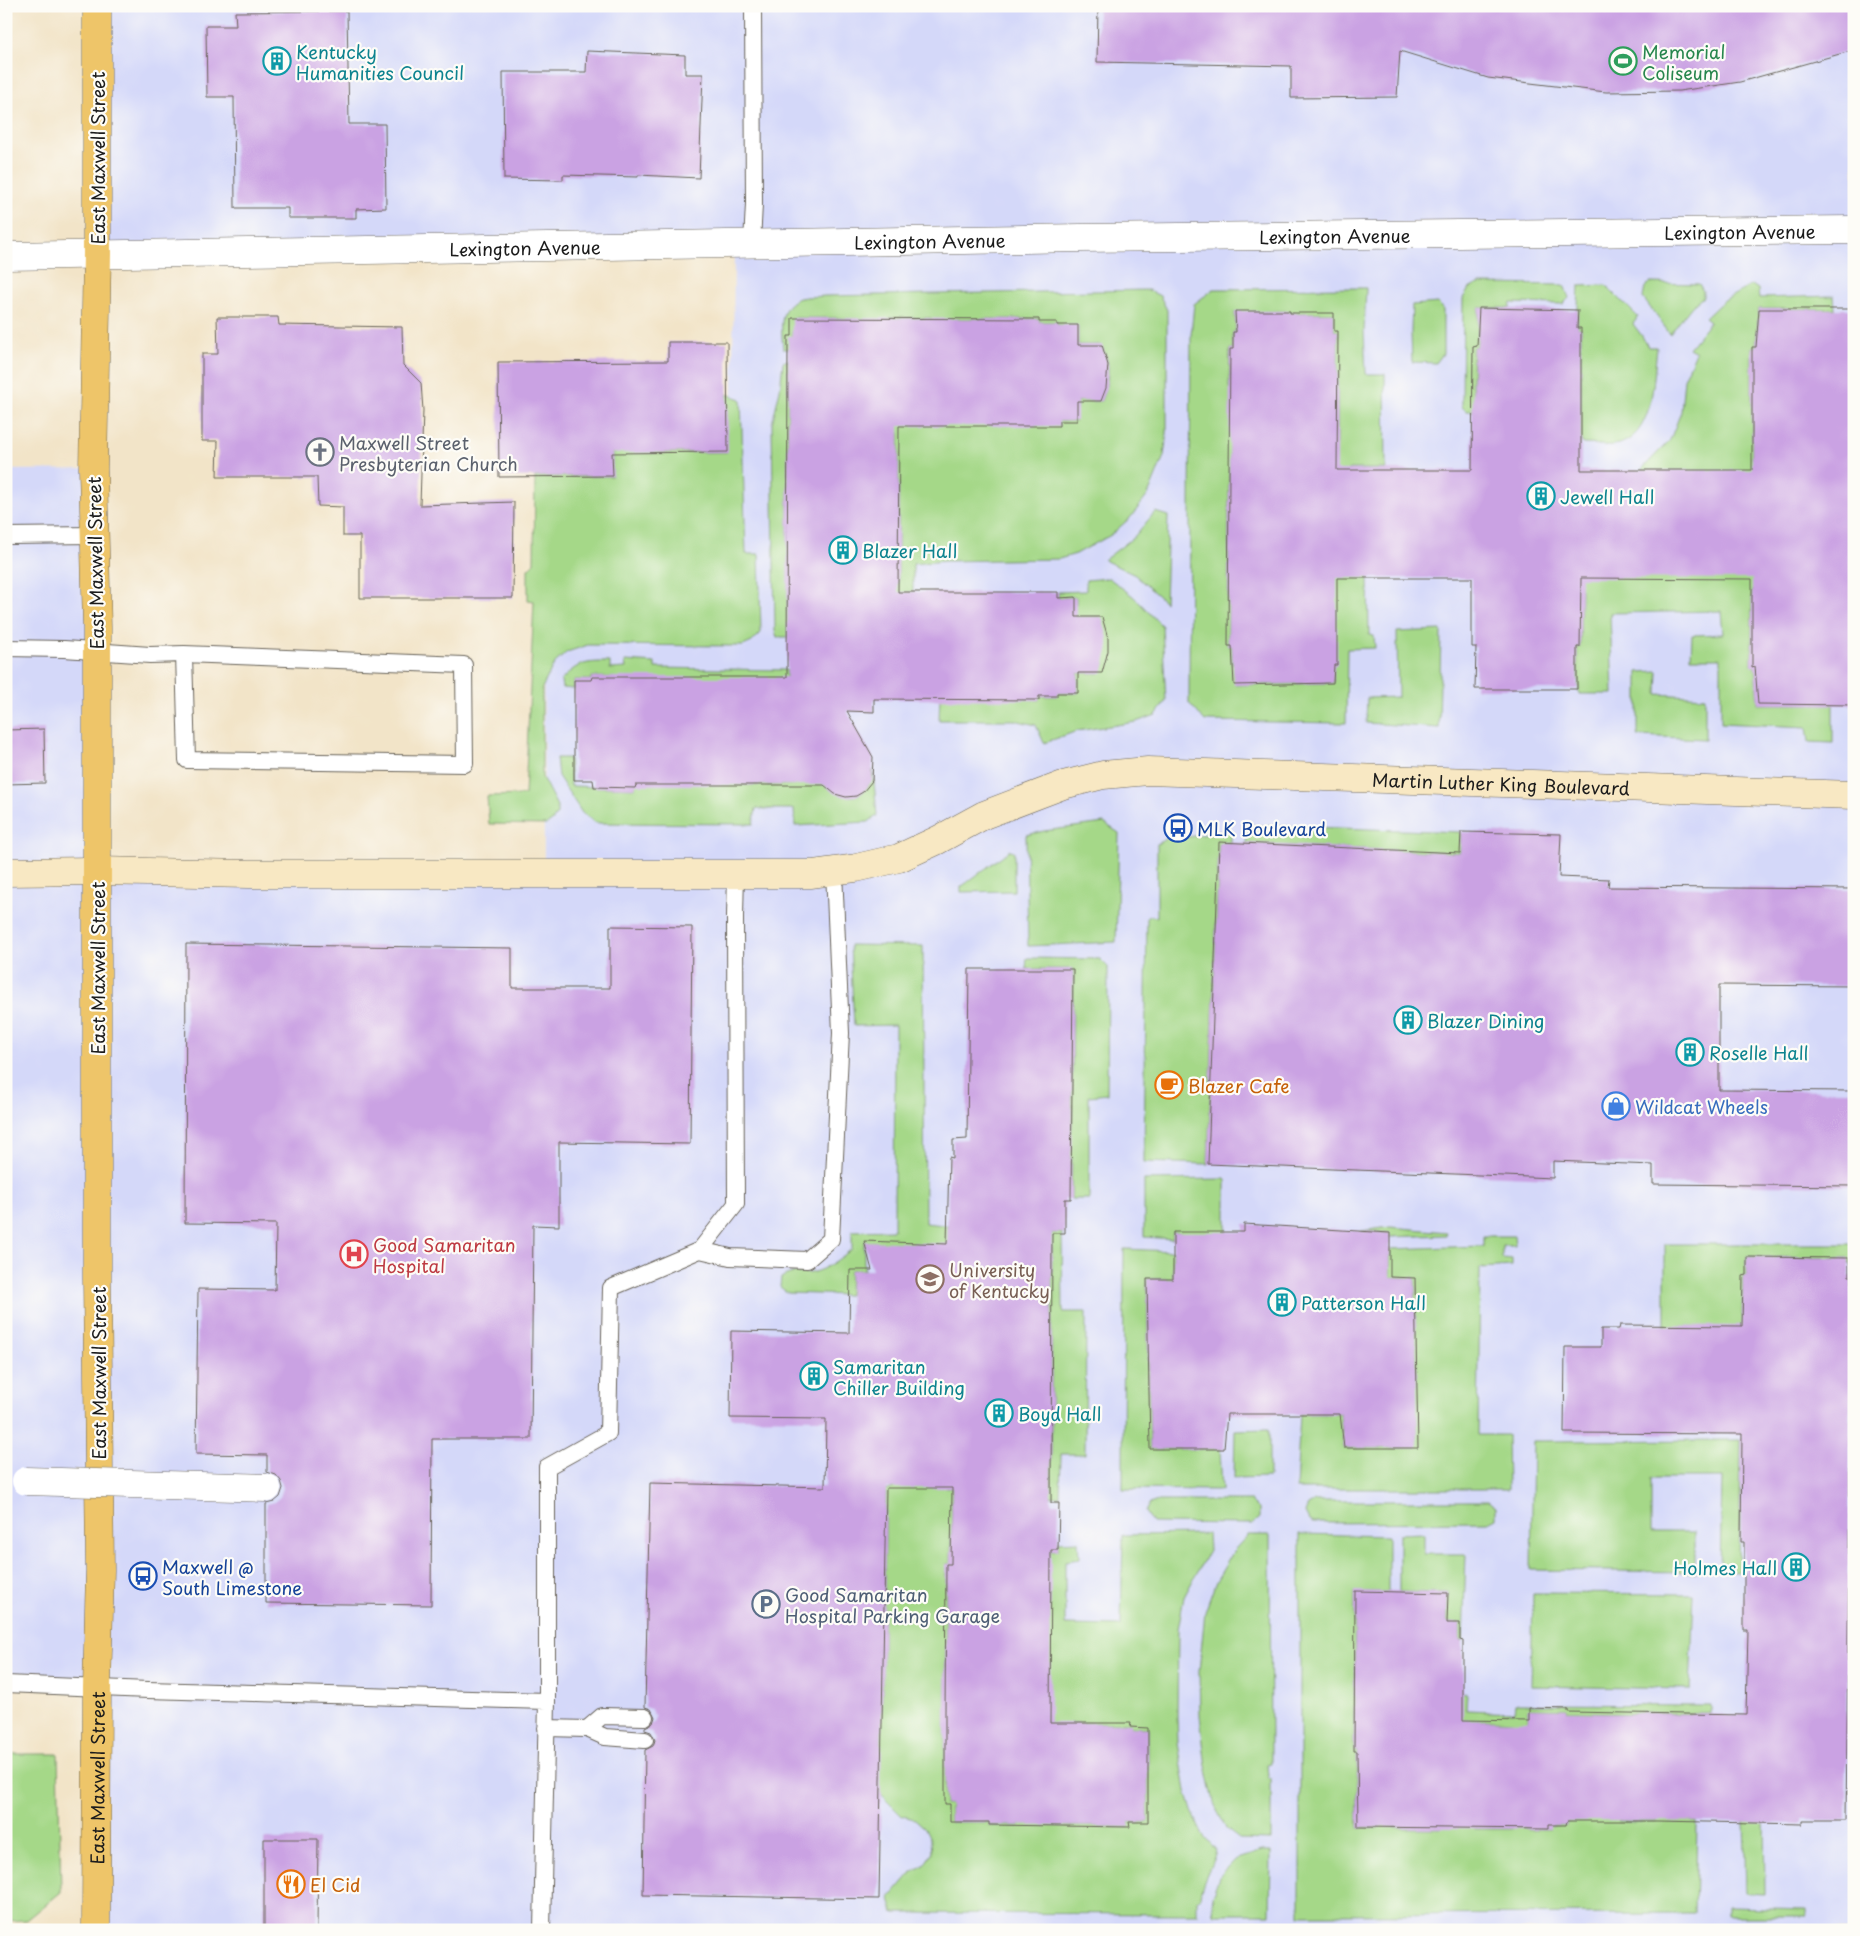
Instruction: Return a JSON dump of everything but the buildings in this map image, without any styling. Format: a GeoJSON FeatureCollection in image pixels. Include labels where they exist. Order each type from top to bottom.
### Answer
{"type":"FeatureCollection","features":[{"type":"Feature","properties":{"kind":"main road","name":"East Maxwell Street"},"geometry":{"type":"LineString","coordinates":[[96,1930],[97,1688],[100,1570],[97,1289],[97,653],[93,469],[97,254],[97,6]]}},
{"type":"Feature","properties":{"kind":"street","name":"Lexington Avenue"},"geometry":{"type":"LineString","coordinates":[[6,256],[1080,238],[1854,230]]}},
{"type":"Feature","properties":{"kind":"street","name":"Martin Luther King Boulevard"},"geometry":{"type":"LineString","coordinates":[[6,872],[812,874],[856,868],[899,858],[938,840],[984,815],[1063,785],[1103,775],[1148,771],[1854,795]]}},
{"type":"Feature","properties":{"kind":"street"},"geometry":{"type":"LineString","coordinates":[[26,1482],[267,1488]]}},
{"type":"Feature","properties":{"kind":"lane"},"geometry":{"type":"LineString","coordinates":[[752,243],[754,204],[753,6]]}},
{"type":"Feature","properties":{"kind":"lane"},"geometry":{"type":"LineString","coordinates":[[6,536],[95,535]]}},
{"type":"Feature","properties":{"kind":"lane"},"geometry":{"type":"LineString","coordinates":[[6,648],[64,649],[97,653],[150,655],[184,654],[464,665],[465,764],[187,760],[184,654]]}},
{"type":"Feature","properties":{"kind":"lane"},"geometry":{"type":"LineString","coordinates":[[700,1250],[730,1257],[807,1260],[831,1239],[841,1033],[834,871]]}},
{"type":"Feature","properties":{"kind":"lane"},"geometry":{"type":"LineString","coordinates":[[542,1930],[546,1728],[547,1467],[608,1434],[611,1288],[700,1250],[736,1204],[736,874]]}},
{"type":"Feature","properties":{"kind":"lane"},"geometry":{"type":"LineString","coordinates":[[6,1684],[546,1701]]}},
{"type":"Feature","properties":{"kind":"lane"},"geometry":{"type":"LineString","coordinates":[[587,1728],[602,1716],[645,1717]]}},
{"type":"Feature","properties":{"kind":"lane"},"geometry":{"type":"LineString","coordinates":[[546,1728],[587,1728],[605,1738],[645,1740]]}},
{"type":"Feature","properties":{"kind":"shaded area","name":"University of Kentucky"},"geometry":{"type":"Polygon","coordinates":[[[98,6],[1854,6],[1854,1930],[95,1930],[97,1688],[6,1684],[6,470],[93,469],[97,871],[544,874],[543,512],[732,524],[734,243],[97,254],[98,6]]]}},
{"type":"Feature","properties":{"kind":"green space"},"geometry":{"type":"Polygon","coordinates":[[[1649,283],[1699,284],[1703,291],[1703,297],[1692,306],[1670,334],[1643,298],[1645,287],[1649,283]]]}},
{"type":"Feature","properties":{"kind":"green space"},"geometry":{"type":"Polygon","coordinates":[[[1478,284],[1564,285],[1569,298],[1563,304],[1511,303],[1510,308],[1479,308],[1477,346],[1473,347],[1472,385],[1476,411],[1466,411],[1462,407],[1463,298],[1469,289],[1478,284]]]}},
{"type":"Feature","properties":{"kind":"green space"},"geometry":{"type":"Polygon","coordinates":[[[1606,285],[1638,317],[1633,324],[1648,347],[1657,347],[1652,390],[1645,420],[1637,432],[1627,440],[1614,445],[1583,444],[1581,440],[1581,328],[1577,328],[1579,286],[1606,285]]]}},
{"type":"Feature","properties":{"kind":"green space"},"geometry":{"type":"Polygon","coordinates":[[[1752,285],[1758,289],[1759,298],[1834,296],[1835,309],[1759,309],[1756,347],[1752,347],[1752,458],[1756,474],[1641,474],[1642,469],[1670,440],[1681,412],[1684,379],[1696,352],[1689,348],[1710,322],[1705,318],[1723,301],[1752,285]]]}},
{"type":"Feature","properties":{"kind":"green space"},"geometry":{"type":"Polygon","coordinates":[[[1366,288],[1364,331],[1366,374],[1385,374],[1386,469],[1349,469],[1349,473],[1334,473],[1337,442],[1338,331],[1334,331],[1334,313],[1290,313],[1290,311],[1235,312],[1236,332],[1233,332],[1233,349],[1230,349],[1229,388],[1233,388],[1229,476],[1228,646],[1232,646],[1235,685],[1333,683],[1334,574],[1368,577],[1369,635],[1374,636],[1375,648],[1347,649],[1346,723],[1205,721],[1189,703],[1191,335],[1194,304],[1214,289],[1366,288]]]}},
{"type":"Feature","properties":{"kind":"green space"},"geometry":{"type":"Polygon","coordinates":[[[1148,290],[1160,296],[1167,310],[1167,433],[1164,456],[1148,495],[1131,517],[1111,535],[1076,554],[1059,559],[944,561],[913,564],[913,592],[894,597],[898,583],[899,434],[895,421],[1076,421],[1077,401],[1101,401],[1108,373],[1107,358],[1100,345],[1078,345],[1078,326],[1057,325],[1057,322],[1039,322],[1039,319],[931,321],[931,318],[890,318],[890,322],[840,318],[793,318],[792,336],[788,349],[783,349],[782,321],[786,308],[800,298],[825,296],[1148,290]]]}},
{"type":"Feature","properties":{"kind":"green space"},"geometry":{"type":"Polygon","coordinates":[[[1438,303],[1443,310],[1443,354],[1436,363],[1412,362],[1412,305],[1438,303]]]}},
{"type":"Feature","properties":{"kind":"green space"},"geometry":{"type":"Polygon","coordinates":[[[788,360],[788,637],[777,637],[775,631],[772,423],[780,390],[783,362],[788,360]]]}},
{"type":"Feature","properties":{"kind":"green space"},"geometry":{"type":"Polygon","coordinates":[[[727,394],[741,399],[746,554],[759,554],[761,633],[752,642],[743,646],[588,645],[567,652],[554,664],[542,688],[542,777],[557,806],[557,814],[546,825],[489,824],[487,796],[525,795],[534,601],[528,600],[528,569],[534,563],[535,477],[612,476],[612,413],[659,453],[727,452],[727,394]]]}},
{"type":"Feature","properties":{"kind":"green space"},"geometry":{"type":"Polygon","coordinates":[[[1155,512],[1168,516],[1165,602],[1135,575],[1104,560],[1134,537],[1155,512]]]}},
{"type":"Feature","properties":{"kind":"green space"},"geometry":{"type":"Polygon","coordinates":[[[1577,575],[1755,575],[1752,591],[1752,666],[1755,666],[1758,704],[1833,704],[1833,743],[1809,742],[1807,727],[1721,723],[1721,658],[1691,658],[1692,635],[1723,634],[1721,611],[1610,613],[1613,694],[1579,694],[1577,647],[1580,647],[1581,590],[1577,575]]]}},
{"type":"Feature","properties":{"kind":"green space"},"geometry":{"type":"Polygon","coordinates":[[[1109,578],[1134,597],[1162,626],[1166,701],[1156,715],[1136,722],[1077,731],[1044,743],[1036,725],[1014,720],[939,720],[940,696],[1039,700],[1039,696],[1057,696],[1057,693],[1078,693],[1078,673],[1100,673],[1104,664],[1100,617],[1076,617],[1076,597],[1058,598],[1058,592],[1086,591],[1086,580],[1109,578]]]}},
{"type":"Feature","properties":{"kind":"green space"},"geometry":{"type":"Polygon","coordinates":[[[1441,630],[1439,728],[1366,723],[1367,698],[1398,697],[1397,632],[1441,630]]]}},
{"type":"Feature","properties":{"kind":"green space"},"geometry":{"type":"Polygon","coordinates":[[[625,661],[655,663],[655,668],[786,670],[786,681],[592,677],[591,680],[574,680],[574,689],[562,688],[561,681],[572,670],[582,664],[610,662],[610,669],[626,668],[625,661]]]}},
{"type":"Feature","properties":{"kind":"green space"},"geometry":{"type":"Polygon","coordinates":[[[1658,671],[1657,694],[1705,697],[1705,739],[1638,736],[1638,672],[1658,671]]]}},
{"type":"Feature","properties":{"kind":"green space"},"geometry":{"type":"Polygon","coordinates":[[[556,758],[569,758],[571,786],[635,788],[636,780],[753,785],[823,783],[830,790],[838,794],[854,796],[867,788],[873,770],[877,816],[868,822],[795,826],[794,809],[756,809],[753,824],[596,823],[582,813],[558,776],[556,758]]]}},
{"type":"Feature","properties":{"kind":"green space"},"geometry":{"type":"Polygon","coordinates":[[[1104,823],[1119,833],[1116,942],[1028,946],[1026,835],[1104,823]]]}},
{"type":"Feature","properties":{"kind":"green space"},"geometry":{"type":"Polygon","coordinates":[[[1248,825],[1461,832],[1460,853],[1246,844],[1248,825]]]}},
{"type":"Feature","properties":{"kind":"green space"},"geometry":{"type":"Polygon","coordinates":[[[1231,830],[1231,843],[1219,843],[1208,1164],[1144,1162],[1147,916],[1157,917],[1157,844],[1171,836],[1188,837],[1231,830]]]}},
{"type":"Feature","properties":{"kind":"green space"},"geometry":{"type":"Polygon","coordinates":[[[1010,850],[1014,851],[1014,891],[961,892],[961,887],[1010,850]]]}},
{"type":"Feature","properties":{"kind":"green space"},"geometry":{"type":"Polygon","coordinates":[[[850,945],[923,946],[925,1223],[953,1226],[946,1488],[952,1488],[951,1564],[946,1564],[945,1804],[950,1804],[950,1822],[989,1822],[990,1826],[1019,1826],[1019,1822],[1070,1826],[1129,1827],[1129,1822],[1148,1822],[1148,1728],[1130,1727],[1130,1723],[1072,1723],[1045,1727],[1046,1550],[1058,1550],[1058,1542],[1078,1541],[1079,1559],[1065,1561],[1065,1625],[1121,1626],[1123,1535],[1208,1534],[1209,1550],[1184,1597],[1178,1629],[1178,1743],[1186,1791],[1192,1811],[1203,1835],[1216,1850],[1202,1885],[1200,1898],[1197,1899],[1197,1914],[894,1913],[890,1898],[912,1872],[924,1865],[932,1853],[931,1841],[925,1828],[915,1819],[902,1816],[880,1794],[886,1491],[896,1487],[899,1243],[864,1242],[864,1270],[850,1270],[849,1295],[788,1293],[780,1287],[781,1278],[793,1273],[811,1273],[822,1269],[852,1249],[852,1231],[894,1230],[895,1025],[854,1026],[850,945]]]}},
{"type":"Feature","properties":{"kind":"green space"},"geometry":{"type":"Polygon","coordinates":[[[1027,958],[1100,959],[1108,967],[1107,1094],[1089,1096],[1089,1199],[1071,1199],[1072,1157],[1067,1157],[1072,1126],[1073,969],[1026,969],[1027,958]]]}},
{"type":"Feature","properties":{"kind":"green space"},"geometry":{"type":"Polygon","coordinates":[[[1226,1179],[1226,1235],[1173,1232],[1173,1239],[1144,1237],[1144,1180],[1226,1179]]]}},
{"type":"Feature","properties":{"kind":"green space"},"geometry":{"type":"Polygon","coordinates":[[[1390,1227],[1447,1232],[1446,1235],[1389,1237],[1389,1233],[1365,1231],[1365,1277],[1353,1238],[1361,1231],[1390,1227]]]}},
{"type":"Feature","properties":{"kind":"green space"},"geometry":{"type":"Polygon","coordinates":[[[1047,1233],[1062,1233],[1063,1312],[1086,1312],[1085,1454],[1061,1454],[1060,1496],[1046,1496],[1051,1489],[1052,1248],[1047,1233]]]}},
{"type":"Feature","properties":{"kind":"green space"},"geometry":{"type":"Polygon","coordinates":[[[1483,1236],[1514,1236],[1515,1246],[1502,1246],[1502,1258],[1512,1259],[1512,1266],[1480,1268],[1478,1435],[1507,1435],[1508,1489],[1296,1489],[1300,1414],[1340,1414],[1344,1448],[1417,1448],[1415,1278],[1390,1277],[1390,1249],[1483,1246],[1483,1236]]]}},
{"type":"Feature","properties":{"kind":"green space"},"geometry":{"type":"Polygon","coordinates":[[[1665,1244],[1854,1244],[1854,1264],[1849,1264],[1848,1258],[1747,1257],[1747,1275],[1743,1276],[1742,1314],[1746,1330],[1665,1329],[1665,1244]]]}},
{"type":"Feature","properties":{"kind":"green space"},"geometry":{"type":"Polygon","coordinates":[[[1124,1249],[1173,1251],[1173,1279],[1147,1279],[1150,1449],[1220,1449],[1222,1490],[1123,1489],[1124,1249]]]}},
{"type":"Feature","properties":{"kind":"green space"},"geometry":{"type":"Polygon","coordinates":[[[1269,1429],[1269,1477],[1234,1478],[1235,1430],[1269,1429]]]}},
{"type":"Feature","properties":{"kind":"green space"},"geometry":{"type":"Polygon","coordinates":[[[1741,1440],[1739,1571],[1720,1570],[1722,1478],[1651,1478],[1651,1532],[1695,1532],[1695,1572],[1531,1570],[1533,1441],[1741,1440]]]}},
{"type":"Feature","properties":{"kind":"green space"},"geometry":{"type":"Polygon","coordinates":[[[1158,1501],[1251,1501],[1259,1509],[1259,1518],[1252,1524],[1152,1523],[1145,1512],[1149,1504],[1158,1501]]]}},
{"type":"Feature","properties":{"kind":"green space"},"geometry":{"type":"Polygon","coordinates":[[[1315,1501],[1488,1501],[1496,1507],[1496,1518],[1488,1522],[1313,1523],[1309,1521],[1305,1513],[1308,1505],[1315,1501]]]}},
{"type":"Feature","properties":{"kind":"green space"},"geometry":{"type":"Polygon","coordinates":[[[1424,1533],[1424,1554],[1466,1554],[1463,1641],[1460,1640],[1460,1623],[1447,1623],[1448,1593],[1399,1592],[1399,1534],[1424,1533]]]}},
{"type":"Feature","properties":{"kind":"green space"},"geometry":{"type":"Polygon","coordinates":[[[1300,1534],[1388,1536],[1388,1592],[1355,1592],[1354,1751],[1357,1751],[1358,1827],[1378,1828],[1379,1824],[1394,1825],[1394,1828],[1440,1828],[1440,1825],[1474,1825],[1474,1829],[1512,1829],[1513,1826],[1528,1829],[1549,1829],[1549,1825],[1566,1825],[1567,1821],[1619,1818],[1619,1822],[1657,1822],[1658,1818],[1691,1818],[1691,1822],[1697,1822],[1695,1914],[1300,1915],[1300,1534]]]}},
{"type":"Feature","properties":{"kind":"green space"},"geometry":{"type":"Polygon","coordinates":[[[1248,1535],[1270,1535],[1271,1764],[1267,1765],[1268,1778],[1271,1779],[1271,1840],[1239,1839],[1226,1829],[1214,1803],[1205,1760],[1200,1715],[1199,1671],[1205,1612],[1216,1581],[1235,1549],[1248,1535]]]}},
{"type":"Feature","properties":{"kind":"green space"},"geometry":{"type":"Polygon","coordinates":[[[1533,1593],[1694,1594],[1690,1689],[1531,1686],[1533,1593]]]}},
{"type":"Feature","properties":{"kind":"green space"},"geometry":{"type":"Polygon","coordinates":[[[1467,1692],[1466,1710],[1514,1712],[1515,1704],[1710,1705],[1710,1714],[1568,1712],[1568,1709],[1529,1708],[1529,1724],[1494,1720],[1459,1723],[1459,1693],[1467,1692]]]}},
{"type":"Feature","properties":{"kind":"green space"},"geometry":{"type":"Polygon","coordinates":[[[6,1754],[58,1754],[61,1892],[27,1920],[6,1921],[6,1754]]]}},
{"type":"Feature","properties":{"kind":"green space"},"geometry":{"type":"Polygon","coordinates":[[[1764,1819],[1765,1893],[1746,1892],[1744,1820],[1764,1819]]]}},
{"type":"Feature","properties":{"kind":"green space"},"geometry":{"type":"Polygon","coordinates":[[[1262,1851],[1271,1851],[1270,1914],[1214,1914],[1212,1896],[1219,1877],[1235,1860],[1262,1851]]]}},
{"type":"Feature","properties":{"kind":"green space"},"geometry":{"type":"Polygon","coordinates":[[[1727,1907],[1807,1909],[1807,1916],[1727,1916],[1727,1907]]]}},
{"type":"Feature","properties":{"kind":"place","name":"Kentucky Humanities Council"},"geometry":{"type":"Point","coordinates":[277,61]}},
{"type":"Feature","properties":{"kind":"place","name":"Memorial Coliseum"},"geometry":{"type":"Point","coordinates":[1623,61]}},
{"type":"Feature","properties":{"kind":"place","name":"Maxwell Street Presbyterian Church"},"geometry":{"type":"Point","coordinates":[320,452]}},
{"type":"Feature","properties":{"kind":"place","name":"Jewell Hall"},"geometry":{"type":"Point","coordinates":[1541,496]}},
{"type":"Feature","properties":{"kind":"place","name":"Blazer Hall"},"geometry":{"type":"Point","coordinates":[843,550]}},
{"type":"Feature","properties":{"kind":"place","name":"MLK Boulevard"},"geometry":{"type":"Point","coordinates":[1178,828]}},
{"type":"Feature","properties":{"kind":"place","name":"Blazer Dining"},"geometry":{"type":"Point","coordinates":[1408,1020]}},
{"type":"Feature","properties":{"kind":"place","name":"Roselle Hall"},"geometry":{"type":"Point","coordinates":[1690,1052]}},
{"type":"Feature","properties":{"kind":"place","name":"Blazer Cafe"},"geometry":{"type":"Point","coordinates":[1169,1085]}},
{"type":"Feature","properties":{"kind":"place","name":"Wildcat Wheels"},"geometry":{"type":"Point","coordinates":[1616,1106]}},
{"type":"Feature","properties":{"kind":"place","name":"Good Samaritan Hospital"},"geometry":{"type":"Point","coordinates":[354,1254]}},
{"type":"Feature","properties":{"kind":"place","name":"University of Kentucky"},"geometry":{"type":"Point","coordinates":[930,1279]}},
{"type":"Feature","properties":{"kind":"place","name":"Patterson Hall"},"geometry":{"type":"Point","coordinates":[1282,1302]}},
{"type":"Feature","properties":{"kind":"place","name":"Samaritan Chiller Building"},"geometry":{"type":"Point","coordinates":[814,1376]}},
{"type":"Feature","properties":{"kind":"place","name":"Boyd Hall"},"geometry":{"type":"Point","coordinates":[999,1413]}},
{"type":"Feature","properties":{"kind":"place","name":"Holmes Hall"},"geometry":{"type":"Point","coordinates":[1796,1567]}},
{"type":"Feature","properties":{"kind":"place","name":"Maxwell @ South Limestone"},"geometry":{"type":"Point","coordinates":[143,1576]}},
{"type":"Feature","properties":{"kind":"place","name":"Good Samaritan Hospital Parking Garage"},"geometry":{"type":"Point","coordinates":[766,1604]}},
{"type":"Feature","properties":{"kind":"place","name":"El Cid"},"geometry":{"type":"Point","coordinates":[291,1884]}}]}
